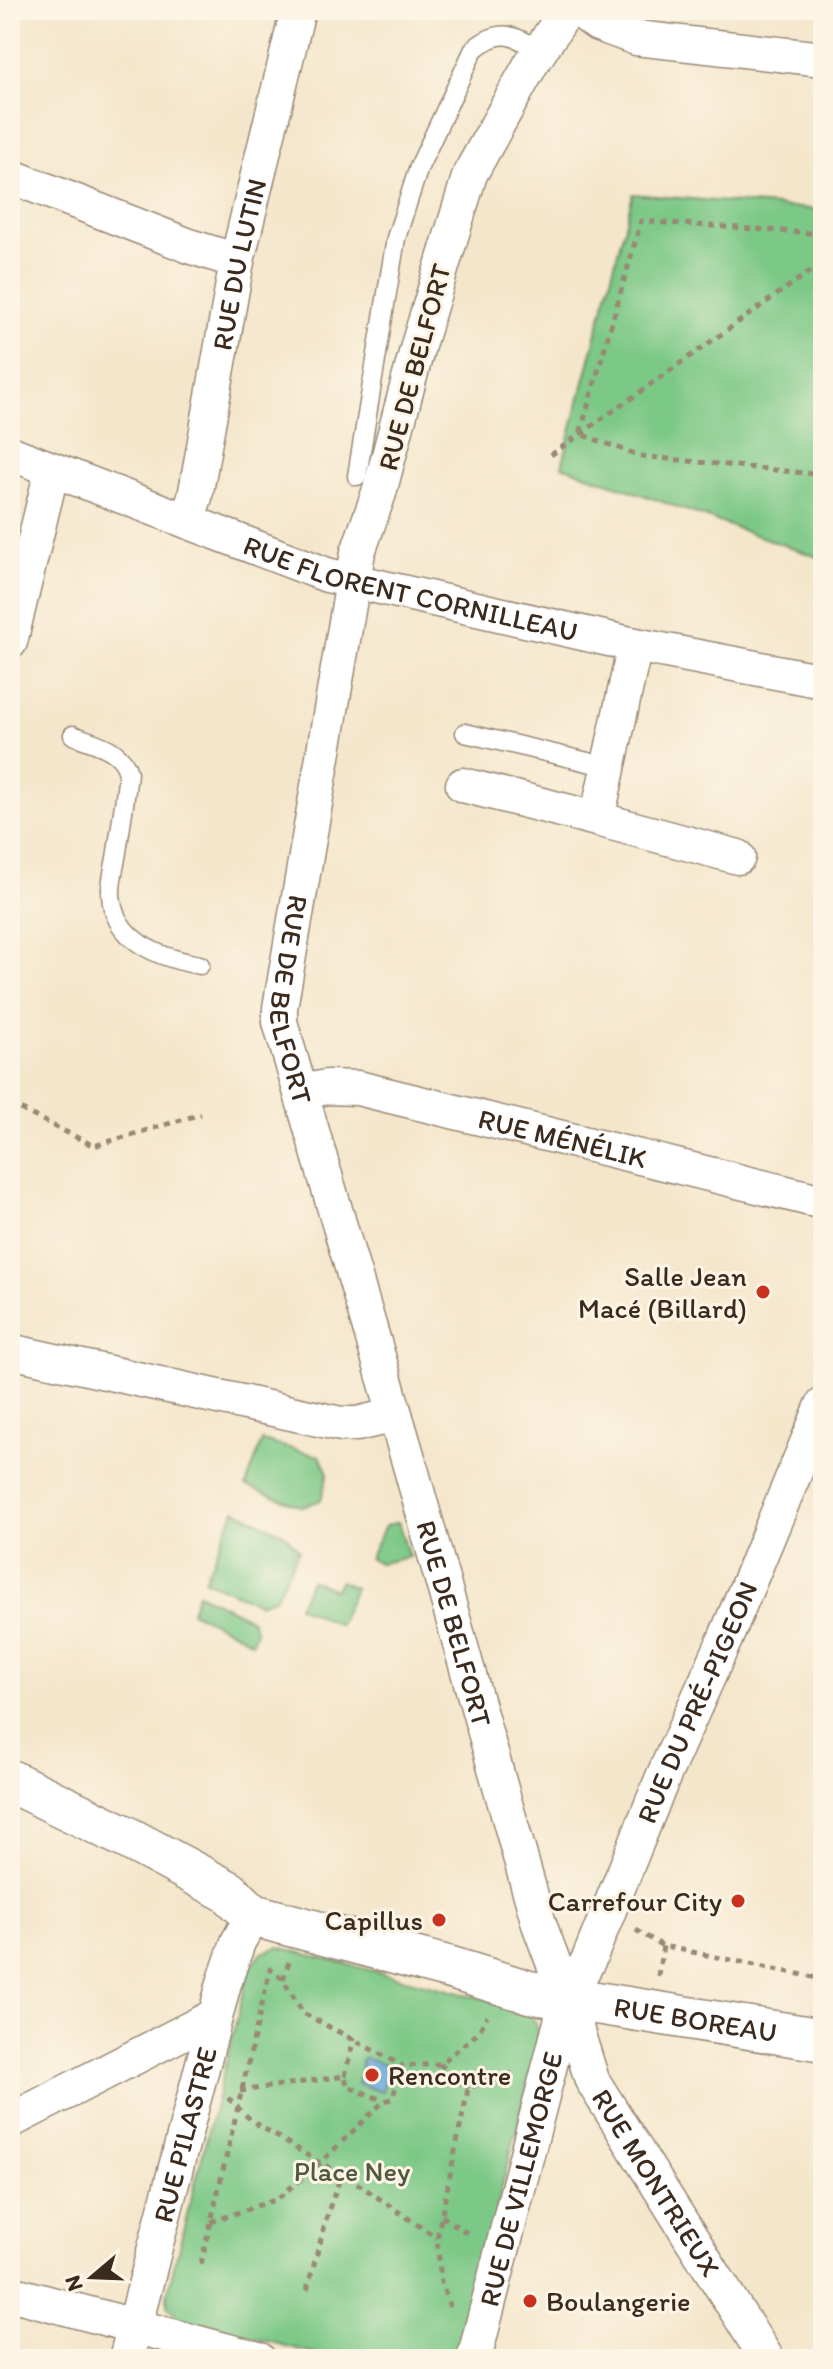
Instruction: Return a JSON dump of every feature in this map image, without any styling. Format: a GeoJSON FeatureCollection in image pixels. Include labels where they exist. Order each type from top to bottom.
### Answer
{"type":"FeatureCollection","features":[{"type":"Feature","properties":{"kind":"street","name":"RUE DU LUTIN"},"geometry":{"type":"LineString","coordinates":[[187,521],[195,497],[237,261],[298,10]]}},
{"type":"Feature","properties":{"kind":"street","name":"RUE DE BELFORT"},"geometry":{"type":"LineString","coordinates":[[567,10],[531,64],[470,174],[419,342],[379,493],[358,552],[278,974],[280,1022],[536,1914],[567,1999]]}},
{"type":"Feature","properties":{"kind":"street"},"geometry":{"type":"LineString","coordinates":[[579,10],[598,24],[636,38],[823,59]]}},
{"type":"Feature","properties":{"kind":"street"},"geometry":{"type":"LineString","coordinates":[[10,176],[192,247],[237,261]]}},
{"type":"Feature","properties":{"kind":"street","name":"RUE FLORENT CORNILLEAU"},"geometry":{"type":"LineString","coordinates":[[10,453],[300,566],[635,645],[823,681]]}},
{"type":"Feature","properties":{"kind":"street"},"geometry":{"type":"LineString","coordinates":[[10,642],[52,470]]}},
{"type":"Feature","properties":{"kind":"street"},"geometry":{"type":"LineString","coordinates":[[597,819],[635,645]]}},
{"type":"Feature","properties":{"kind":"street"},"geometry":{"type":"LineString","coordinates":[[463,785],[738,857]]}},
{"type":"Feature","properties":{"kind":"street","name":"RUE MÉNÉLIK"},"geometry":{"type":"LineString","coordinates":[[301,1092],[327,1087],[358,1088],[823,1202]]}},
{"type":"Feature","properties":{"kind":"street"},"geometry":{"type":"LineString","coordinates":[[10,1351],[341,1424],[357,1424],[395,1415]]}},
{"type":"Feature","properties":{"kind":"street","name":"RUE DU PRÉ-PIGEON"},"geometry":{"type":"LineString","coordinates":[[567,1999],[589,1959],[663,1777],[726,1637],[823,1405]]}},
{"type":"Feature","properties":{"kind":"street"},"geometry":{"type":"LineString","coordinates":[[10,1781],[166,1857],[229,1892],[253,1915]]}},
{"type":"Feature","properties":{"kind":"street","name":"RUE BOREAU"},"geometry":{"type":"LineString","coordinates":[[253,1915],[451,1968],[497,1984],[567,1999],[823,2040]]}},
{"type":"Feature","properties":{"kind":"street","name":"RUE PILASTRE"},"geometry":{"type":"LineString","coordinates":[[130,2343],[215,2016],[238,1942],[253,1915]]}},
{"type":"Feature","properties":{"kind":"street","name":"RUE DE VILLEMORGE"},"geometry":{"type":"LineString","coordinates":[[474,2359],[567,1999]]}},
{"type":"Feature","properties":{"kind":"street","name":"RUE MONTRIEUX"},"geometry":{"type":"LineString","coordinates":[[567,1999],[592,2080],[767,2359]]}},
{"type":"Feature","properties":{"kind":"street"},"geometry":{"type":"LineString","coordinates":[[10,2121],[215,2016]]}},
{"type":"Feature","properties":{"kind":"street"},"geometry":{"type":"LineString","coordinates":[[10,2293],[130,2343],[258,2359]]}},
{"type":"Feature","properties":{"kind":"lane"},"geometry":{"type":"LineString","coordinates":[[357,476],[396,238],[419,167],[474,49],[489,36],[510,35],[541,51]]}},
{"type":"Feature","properties":{"kind":"lane"},"geometry":{"type":"LineString","coordinates":[[465,733],[609,767]]}},
{"type":"Feature","properties":{"kind":"lane"},"geometry":{"type":"LineString","coordinates":[[73,735],[120,755],[126,762],[128,773],[111,894],[121,925],[135,942],[152,951],[171,960],[200,965]]}},
{"type":"Feature","properties":{"kind":"path"},"geometry":{"type":"LineString","coordinates":[[580,434],[641,221],[823,234]]}},
{"type":"Feature","properties":{"kind":"path"},"geometry":{"type":"LineString","coordinates":[[551,455],[823,262]]}},
{"type":"Feature","properties":{"kind":"path"},"geometry":{"type":"LineString","coordinates":[[580,434],[641,456],[823,475]]}},
{"type":"Feature","properties":{"kind":"path"},"geometry":{"type":"LineString","coordinates":[[10,1104],[94,1146],[201,1114]]}},
{"type":"Feature","properties":{"kind":"path"},"geometry":{"type":"LineString","coordinates":[[632,1928],[663,1946],[823,1979]]}},
{"type":"Feature","properties":{"kind":"path"},"geometry":{"type":"LineString","coordinates":[[657,1987],[663,1946]]}},
{"type":"Feature","properties":{"kind":"path"},"geometry":{"type":"LineString","coordinates":[[283,1979],[291,1957]]}},
{"type":"Feature","properties":{"kind":"path"},"geometry":{"type":"LineString","coordinates":[[263,1964],[283,1979],[303,2013],[403,2066],[440,2064],[478,2033],[490,2012]]}},
{"type":"Feature","properties":{"kind":"path"},"geometry":{"type":"LineString","coordinates":[[201,2264],[270,1970]]}},
{"type":"Feature","properties":{"kind":"path"},"geometry":{"type":"LineString","coordinates":[[354,2038],[345,2076],[347,2086],[384,2101]]}},
{"type":"Feature","properties":{"kind":"path"},"geometry":{"type":"LineString","coordinates":[[440,2064],[468,2089]]}},
{"type":"Feature","properties":{"kind":"path"},"geometry":{"type":"LineString","coordinates":[[211,2222],[277,2199],[320,2163],[384,2101],[392,2099],[403,2066]]}},
{"type":"Feature","properties":{"kind":"path"},"geometry":{"type":"LineString","coordinates":[[468,2089],[488,2079],[525,2070]]}},
{"type":"Feature","properties":{"kind":"path"},"geometry":{"type":"LineString","coordinates":[[345,2076],[223,2093],[252,2121],[342,2173],[437,2238]]}},
{"type":"Feature","properties":{"kind":"path"},"geometry":{"type":"LineString","coordinates":[[451,2308],[441,2282],[437,2238],[468,2089]]}},
{"type":"Feature","properties":{"kind":"path"},"geometry":{"type":"LineString","coordinates":[[307,2290],[342,2173]]}},
{"type":"Feature","properties":{"kind":"path"},"geometry":{"type":"LineString","coordinates":[[442,2215],[481,2242]]}},
{"type":"Feature","properties":{"kind":"green space"},"geometry":{"type":"Polygon","coordinates":[[[633,194],[823,210],[823,559],[562,466],[633,194]]]}},
{"type":"Feature","properties":{"kind":"green space"},"geometry":{"type":"Polygon","coordinates":[[[262,1441],[320,1456],[328,1473],[321,1500],[303,1507],[246,1486],[262,1441]]]}},
{"type":"Feature","properties":{"kind":"green space"},"geometry":{"type":"Polygon","coordinates":[[[235,1510],[285,1534],[299,1550],[275,1598],[259,1603],[204,1580],[235,1510]]]}},
{"type":"Feature","properties":{"kind":"green space"},"geometry":{"type":"Polygon","coordinates":[[[398,1522],[409,1557],[380,1563],[369,1559],[385,1526],[398,1522]]]}},
{"type":"Feature","properties":{"kind":"green space"},"geometry":{"type":"Polygon","coordinates":[[[311,1580],[335,1590],[340,1581],[355,1588],[339,1625],[298,1606],[311,1580]]]}},
{"type":"Feature","properties":{"kind":"green space"},"geometry":{"type":"Polygon","coordinates":[[[198,1593],[251,1619],[256,1632],[252,1642],[191,1611],[198,1593]]]}},
{"type":"Feature","properties":{"kind":"green space","name":"Place Ney"},"geometry":{"type":"Polygon","coordinates":[[[279,1947],[519,2008],[535,2021],[539,2042],[458,2359],[336,2359],[182,2319],[167,2306],[167,2294],[250,1967],[262,1953],[279,1947]]]}},
{"type":"Feature","properties":{"kind":"water"},"geometry":{"type":"Polygon","coordinates":[[[363,2058],[389,2065],[382,2091],[357,2084],[363,2058]]]}},
{"type":"Feature","properties":{"kind":"place","name":"Salle Jean Macé (Billard)"},"geometry":{"type":"Point","coordinates":[763,1292]}},
{"type":"Feature","properties":{"kind":"place","name":"Carrefour City"},"geometry":{"type":"Point","coordinates":[738,1901]}},
{"type":"Feature","properties":{"kind":"place","name":"Capillus"},"geometry":{"type":"Point","coordinates":[439,1920]}},
{"type":"Feature","properties":{"kind":"place","name":"Rencontre"},"geometry":{"type":"Point","coordinates":[372,2075]}},
{"type":"Feature","properties":{"kind":"place","name":"Boulangerie"},"geometry":{"type":"Point","coordinates":[530,2301]}}]}
